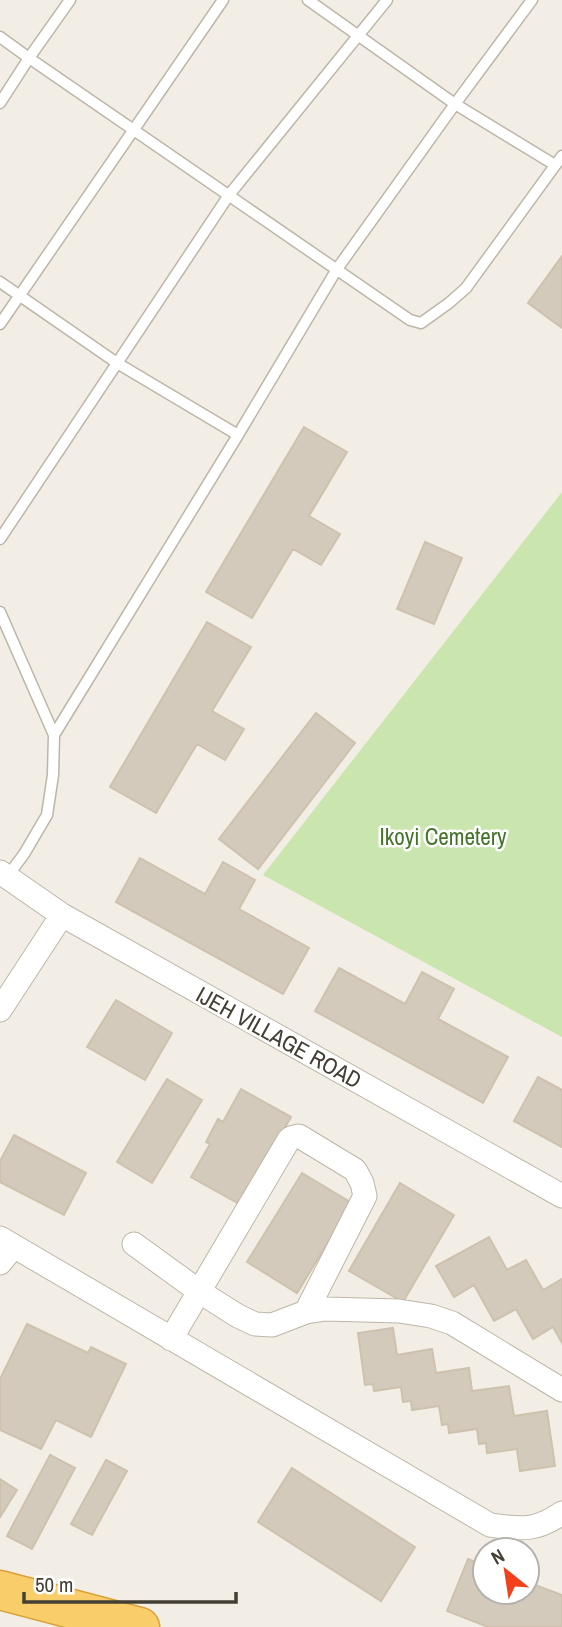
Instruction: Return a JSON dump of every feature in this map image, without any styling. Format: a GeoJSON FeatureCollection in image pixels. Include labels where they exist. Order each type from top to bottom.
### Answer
{"type":"FeatureCollection","features":[{"type":"Feature","properties":{"kind":"highway"},"geometry":{"type":"LineString","coordinates":[[0,1590],[141,1627]]}},
{"type":"Feature","properties":{"kind":"street","name":"IJEH VILLAGE ROAD"},"geometry":{"type":"LineString","coordinates":[[3,874],[62,915],[562,1196]]}},
{"type":"Feature","properties":{"kind":"street"},"geometry":{"type":"LineString","coordinates":[[0,1010],[62,915]]}},
{"type":"Feature","properties":{"kind":"street"},"geometry":{"type":"LineString","coordinates":[[171,1339],[288,1141],[299,1136],[355,1170],[365,1196],[306,1312]]}},
{"type":"Feature","properties":{"kind":"street"},"geometry":{"type":"LineString","coordinates":[[134,1244],[200,1292],[255,1324],[272,1325],[306,1312],[326,1310],[400,1311],[431,1316],[452,1323],[562,1390]]}},
{"type":"Feature","properties":{"kind":"street"},"geometry":{"type":"LineString","coordinates":[[5,1249],[171,1339],[490,1525],[523,1530],[551,1521],[562,1513]]}},
{"type":"Feature","properties":{"kind":"lane"},"geometry":{"type":"LineString","coordinates":[[0,103],[70,0]]}},
{"type":"Feature","properties":{"kind":"lane"},"geometry":{"type":"LineString","coordinates":[[0,324],[223,0]]}},
{"type":"Feature","properties":{"kind":"lane"},"geometry":{"type":"LineString","coordinates":[[0,37],[410,320],[421,323],[466,288],[559,160],[455,104],[308,0]]}},
{"type":"Feature","properties":{"kind":"lane"},"geometry":{"type":"LineString","coordinates":[[0,539],[229,195],[387,0]]}},
{"type":"Feature","properties":{"kind":"lane"},"geometry":{"type":"LineString","coordinates":[[54,735],[337,269],[532,0]]}},
{"type":"Feature","properties":{"kind":"lane"},"geometry":{"type":"LineString","coordinates":[[0,282],[117,363],[238,435]]}},
{"type":"Feature","properties":{"kind":"lane"},"geometry":{"type":"LineString","coordinates":[[0,612],[54,735],[53,775],[47,815],[24,854],[3,874]]}},
{"type":"Feature","properties":{"kind":"green space","name":"Ikoyi Cemetery"},"geometry":{"type":"Polygon","coordinates":[[[562,492],[562,1037],[263,875],[562,492]]]}},
{"type":"Feature","properties":{"kind":"building"},"geometry":{"type":"Polygon","coordinates":[[[562,256],[562,328],[528,303],[562,256]]]}},
{"type":"Feature","properties":{"kind":"building"},"geometry":{"type":"Polygon","coordinates":[[[304,427],[347,452],[309,516],[340,534],[321,565],[293,549],[252,618],[206,592],[304,427]]]}},
{"type":"Feature","properties":{"kind":"building"},"geometry":{"type":"Polygon","coordinates":[[[425,542],[462,558],[434,624],[397,609],[425,542]]]}},
{"type":"Feature","properties":{"kind":"building"},"geometry":{"type":"Polygon","coordinates":[[[207,622],[251,647],[212,711],[244,729],[225,760],[197,744],[156,813],[110,787],[207,622]]]}},
{"type":"Feature","properties":{"kind":"building"},"geometry":{"type":"Polygon","coordinates":[[[316,713],[355,743],[258,869],[219,839],[316,713]]]}},
{"type":"Feature","properties":{"kind":"building"},"geometry":{"type":"Polygon","coordinates":[[[140,858],[205,894],[223,862],[255,880],[239,909],[309,948],[283,994],[116,902],[140,858]]]}},
{"type":"Feature","properties":{"kind":"building"},"geometry":{"type":"Polygon","coordinates":[[[339,968],[405,1004],[422,972],[454,989],[438,1019],[508,1057],[483,1103],[315,1011],[339,968]]]}},
{"type":"Feature","properties":{"kind":"building"},"geometry":{"type":"Polygon","coordinates":[[[116,1000],[172,1033],[145,1080],[87,1047],[116,1000]]]}},
{"type":"Feature","properties":{"kind":"building"},"geometry":{"type":"Polygon","coordinates":[[[538,1077],[562,1090],[562,1147],[514,1121],[538,1077]]]}},
{"type":"Feature","properties":{"kind":"building"},"geometry":{"type":"Polygon","coordinates":[[[167,1079],[202,1100],[152,1183],[117,1162],[167,1079]]]}},
{"type":"Feature","properties":{"kind":"building"},"geometry":{"type":"Polygon","coordinates":[[[241,1089],[291,1117],[241,1205],[191,1177],[210,1144],[206,1142],[218,1119],[223,1122],[241,1089]]]}},
{"type":"Feature","properties":{"kind":"building"},"geometry":{"type":"Polygon","coordinates":[[[14,1135],[86,1173],[64,1215],[0,1182],[0,1161],[14,1135]]]}},
{"type":"Feature","properties":{"kind":"building"},"geometry":{"type":"Polygon","coordinates":[[[302,1173],[352,1203],[297,1293],[247,1262],[302,1173]]]}},
{"type":"Feature","properties":{"kind":"building"},"geometry":{"type":"Polygon","coordinates":[[[400,1183],[454,1215],[403,1302],[349,1271],[400,1183]]]}},
{"type":"Feature","properties":{"kind":"building"},"geometry":{"type":"Polygon","coordinates":[[[489,1237],[507,1270],[526,1260],[543,1290],[562,1279],[562,1343],[553,1327],[533,1339],[516,1309],[494,1321],[474,1285],[454,1297],[436,1266],[489,1237]]]}},
{"type":"Feature","properties":{"kind":"building"},"geometry":{"type":"Polygon","coordinates":[[[27,1324],[88,1353],[91,1347],[126,1364],[91,1437],[56,1420],[41,1449],[0,1430],[0,1379],[27,1324]]]}},
{"type":"Feature","properties":{"kind":"building"},"geometry":{"type":"Polygon","coordinates":[[[393,1328],[397,1355],[432,1349],[436,1373],[469,1368],[472,1391],[509,1386],[514,1416],[547,1411],[555,1466],[520,1471],[517,1449],[487,1453],[486,1443],[479,1444],[477,1429],[449,1433],[448,1424],[442,1425],[439,1406],[412,1410],[411,1401],[403,1402],[401,1387],[374,1391],[373,1384],[365,1385],[358,1333],[393,1328]]]}},
{"type":"Feature","properties":{"kind":"building"},"geometry":{"type":"Polygon","coordinates":[[[50,1455],[75,1468],[32,1549],[7,1536],[50,1455]]]}},
{"type":"Feature","properties":{"kind":"building"},"geometry":{"type":"Polygon","coordinates":[[[106,1460],[127,1471],[92,1535],[71,1524],[106,1460]]]}},
{"type":"Feature","properties":{"kind":"building"},"geometry":{"type":"Polygon","coordinates":[[[292,1468],[415,1547],[381,1601],[258,1522],[292,1468]]]}},
{"type":"Feature","properties":{"kind":"building"},"geometry":{"type":"Polygon","coordinates":[[[0,1479],[17,1490],[0,1517],[0,1479]]]}},
{"type":"Feature","properties":{"kind":"building"},"geometry":{"type":"Polygon","coordinates":[[[468,1559],[471,1560],[471,1606],[541,1606],[541,1587],[562,1595],[562,1627],[488,1627],[447,1611],[468,1559]]]}}]}
